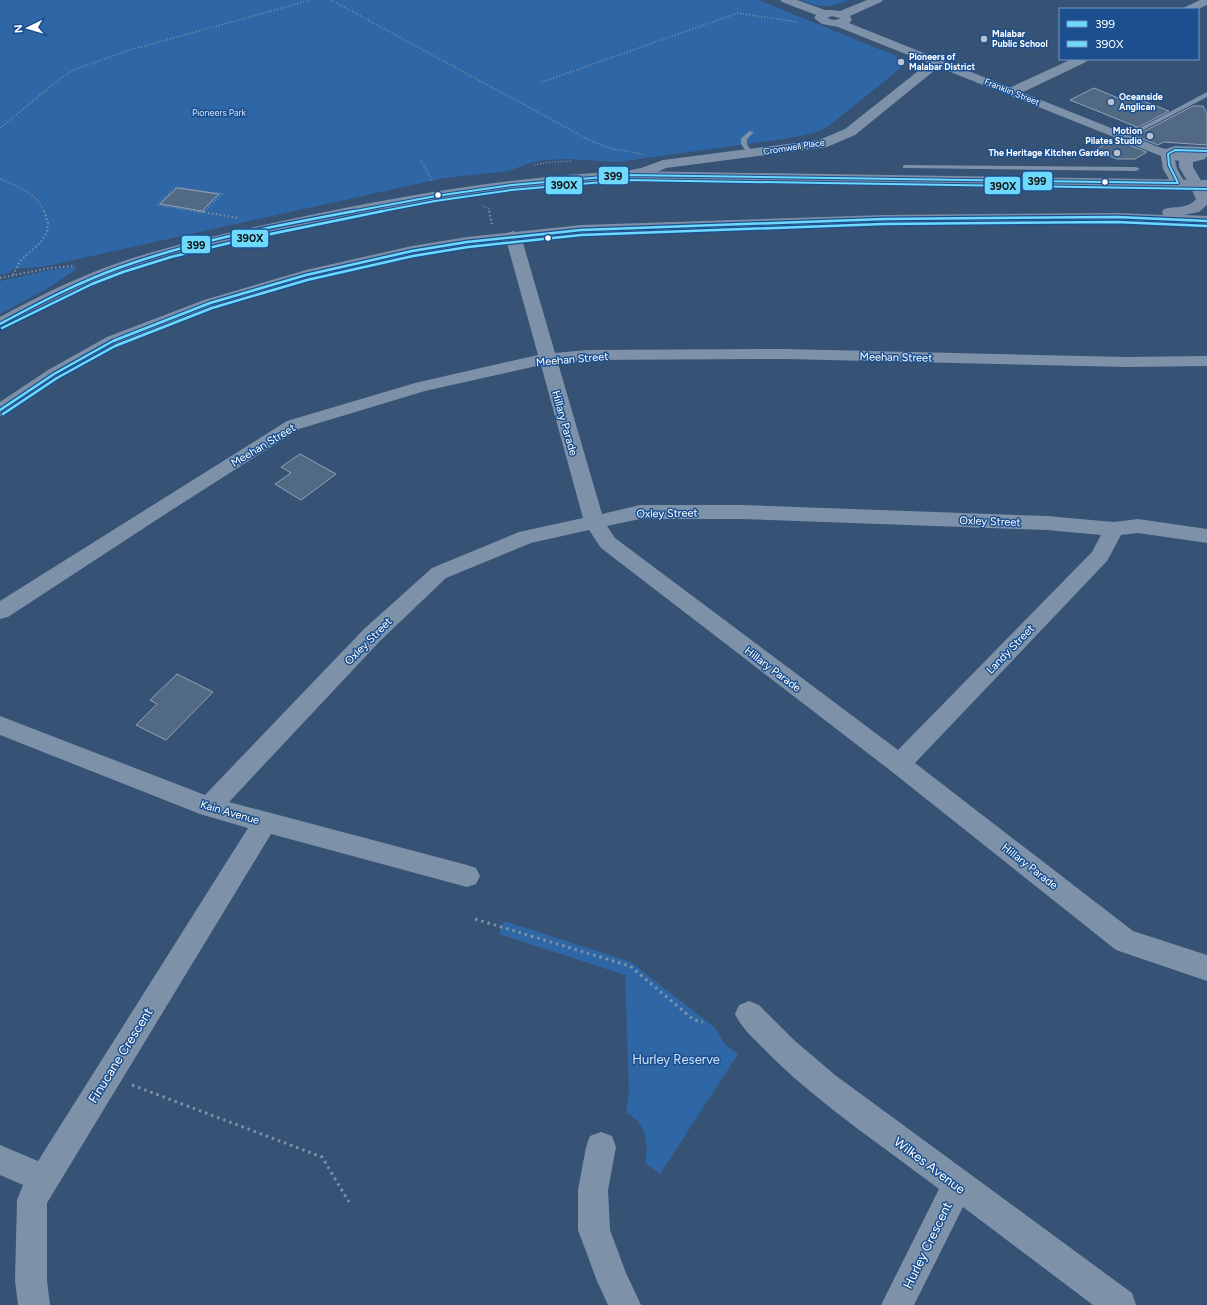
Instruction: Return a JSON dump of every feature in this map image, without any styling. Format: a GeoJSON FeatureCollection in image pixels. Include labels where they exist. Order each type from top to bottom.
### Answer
{"type":"FeatureCollection","features":[{"type":"Feature","properties":{"kind":"main road"},"geometry":{"type":"LineString","coordinates":[[0,324],[61,293],[119,268],[153,257],[233,237],[428,196],[490,186],[578,177],[626,175],[1201,184],[1203,199],[1201,209]]}},
{"type":"Feature","properties":{"kind":"main road"},"geometry":{"type":"LineString","coordinates":[[1178,184],[1186,198],[1201,209]]}},
{"type":"Feature","properties":{"kind":"main road"},"geometry":{"type":"LineString","coordinates":[[1117,217],[1201,209]]}},
{"type":"Feature","properties":{"kind":"main road"},"geometry":{"type":"LineString","coordinates":[[0,410],[54,374],[102,347],[140,330],[210,303],[306,275],[412,250],[513,236],[596,230],[884,219],[1117,217],[1207,221]]}},
{"type":"Feature","properties":{"kind":"street"},"geometry":{"type":"LineString","coordinates":[[786,0],[819,13],[832,13],[840,19],[877,0]]}},
{"type":"Feature","properties":{"kind":"street"},"geometry":{"type":"LineString","coordinates":[[1191,8],[1207,1]]}},
{"type":"Feature","properties":{"kind":"street","name":"Franklin Street"},"geometry":{"type":"LineString","coordinates":[[840,19],[940,63],[1156,151],[1186,159]]}},
{"type":"Feature","properties":{"kind":"street"},"geometry":{"type":"LineString","coordinates":[[1012,92],[1080,60]]}},
{"type":"Feature","properties":{"kind":"street","name":"Cromwell Place"},"geometry":{"type":"LineString","coordinates":[[626,175],[644,172],[663,164],[822,144],[850,132],[931,67],[940,63]]}},
{"type":"Feature","properties":{"kind":"street"},"geometry":{"type":"LineString","coordinates":[[1178,184],[1169,166],[1167,159],[1168,154],[1175,150],[1207,151]]}},
{"type":"Feature","properties":{"kind":"street"},"geometry":{"type":"LineString","coordinates":[[1201,184],[1186,167],[1186,159],[1192,157],[1207,157]]}},
{"type":"Feature","properties":{"kind":"street","name":"Hillary Parade"},"geometry":{"type":"LineString","coordinates":[[513,236],[594,522],[608,543],[679,599],[899,764],[1125,940],[1207,968]]}},
{"type":"Feature","properties":{"kind":"street","name":"Meehan Street"},"geometry":{"type":"LineString","coordinates":[[0,611],[160,508],[293,425],[421,387],[547,360],[588,355],[785,354],[1126,362],[1207,361]]}},
{"type":"Feature","properties":{"kind":"street","name":"Oxley Street"},"geometry":{"type":"LineString","coordinates":[[209,807],[372,635],[439,573],[526,537],[640,512],[742,512],[1047,523],[1114,529],[1138,526],[1207,536]]}},
{"type":"Feature","properties":{"kind":"street","name":"Landy Street"},"geometry":{"type":"LineString","coordinates":[[899,764],[1100,556],[1114,529]]}},
{"type":"Feature","properties":{"kind":"street","name":"Kain Avenue"},"geometry":{"type":"LineString","coordinates":[[0,725],[209,807],[466,876]]}},
{"type":"Feature","properties":{"kind":"street","name":"Finucane Crescent"},"geometry":{"type":"LineString","coordinates":[[34,1305],[31,1281],[32,1200],[107,1076],[266,822]]}},
{"type":"Feature","properties":{"kind":"street","name":"Wilkes Avenue"},"geometry":{"type":"LineString","coordinates":[[749,1014],[784,1050],[825,1085],[957,1185],[1120,1305]]}},
{"type":"Feature","properties":{"kind":"street"},"geometry":{"type":"LineString","coordinates":[[601,1147],[594,1190],[594,1230],[613,1281],[625,1305]]}},
{"type":"Feature","properties":{"kind":"street"},"geometry":{"type":"LineString","coordinates":[[0,1160],[45,1179]]}},
{"type":"Feature","properties":{"kind":"street","name":"Hurley Crescent"},"geometry":{"type":"LineString","coordinates":[[897,1305],[957,1185]]}},
{"type":"Feature","properties":{"kind":"lane"},"geometry":{"type":"LineString","coordinates":[[1124,138],[1207,94]]}},
{"type":"Feature","properties":{"kind":"lane"},"geometry":{"type":"LineString","coordinates":[[750,153],[744,144],[744,139],[751,132]]}},
{"type":"Feature","properties":{"kind":"lane"},"geometry":{"type":"LineString","coordinates":[[905,167],[1136,169]]}},
{"type":"Feature","properties":{"kind":"lane"},"geometry":{"type":"LineString","coordinates":[[979,167],[985,181]]}},
{"type":"Feature","properties":{"kind":"path"},"geometry":{"type":"LineString","coordinates":[[0,128],[61,78],[79,67],[124,52],[311,0]]}},
{"type":"Feature","properties":{"kind":"path"},"geometry":{"type":"LineString","coordinates":[[331,0],[591,141],[613,149],[647,154]]}},
{"type":"Feature","properties":{"kind":"path"},"geometry":{"type":"LineString","coordinates":[[542,82],[738,13],[804,22],[812,21],[807,15],[819,13]]}},
{"type":"Feature","properties":{"kind":"path"},"geometry":{"type":"LineString","coordinates":[[420,161],[433,182]]}},
{"type":"Feature","properties":{"kind":"path"},"geometry":{"type":"LineString","coordinates":[[0,179],[32,193],[43,207],[48,225],[46,235],[19,262],[13,275]]}},
{"type":"Feature","properties":{"kind":"path"},"geometry":{"type":"LineString","coordinates":[[204,212],[222,194],[176,187],[157,205],[242,219]]}},
{"type":"Feature","properties":{"kind":"path"},"geometry":{"type":"LineString","coordinates":[[0,278],[75,265]]}},
{"type":"Feature","properties":{"kind":"path"},"geometry":{"type":"LineString","coordinates":[[475,919],[630,966],[694,1020],[703,1022]]}},
{"type":"Feature","properties":{"kind":"path"},"geometry":{"type":"LineString","coordinates":[[107,1076],[322,1157],[349,1202]]}},
{"type":"Feature","properties":{"kind":"green space","name":"Pioneers Park"},"geometry":{"type":"Polygon","coordinates":[[[0,0],[759,0],[896,56],[902,67],[830,125],[815,133],[784,139],[617,162],[567,159],[544,160],[527,164],[509,171],[444,178],[42,267],[12,269],[10,273],[0,275],[0,0]]]}},
{"type":"Feature","properties":{"kind":"green space"},"geometry":{"type":"Polygon","coordinates":[[[801,0],[849,0],[830,6],[820,6],[801,0]]]}},
{"type":"Feature","properties":{"kind":"green space"},"geometry":{"type":"Polygon","coordinates":[[[77,268],[75,270],[50,287],[0,314],[0,281],[50,270],[77,268]]]}},
{"type":"Feature","properties":{"kind":"green space","name":"Hurley Reserve"},"geometry":{"type":"Polygon","coordinates":[[[504,921],[631,962],[715,1028],[724,1043],[738,1054],[660,1174],[645,1163],[647,1147],[642,1128],[633,1117],[626,1112],[629,1092],[625,975],[499,934],[504,921]]]}},
{"type":"Feature","properties":{"kind":"building","name":"Oceanside Anglican"},"geometry":{"type":"Polygon","coordinates":[[[1094,88],[1118,98],[1125,94],[1169,111],[1127,133],[1137,127],[1070,100],[1094,88]]]}},
{"type":"Feature","properties":{"kind":"building"},"geometry":{"type":"Polygon","coordinates":[[[1193,106],[1203,106],[1207,114],[1207,145],[1163,142],[1158,145],[1135,136],[1193,106]]]}},
{"type":"Feature","properties":{"kind":"building"},"geometry":{"type":"Polygon","coordinates":[[[1114,139],[1147,152],[1135,159],[1117,159],[1095,150],[1114,139]]]}},
{"type":"Feature","properties":{"kind":"building"},"geometry":{"type":"Polygon","coordinates":[[[177,188],[219,194],[202,211],[160,204],[177,188]]]}},
{"type":"Feature","properties":{"kind":"building"},"geometry":{"type":"Polygon","coordinates":[[[300,454],[336,474],[301,500],[275,484],[291,473],[281,467],[300,454]]]}},
{"type":"Feature","properties":{"kind":"building"},"geometry":{"type":"Polygon","coordinates":[[[177,674],[213,692],[166,740],[136,725],[157,704],[150,700],[177,674]]]}},
{"type":"Feature","properties":{"kind":"transit line","name":"399"},"geometry":{"type":"LineString","coordinates":[[0,324],[90,279],[170,251],[246,233],[361,209],[474,190],[588,177],[626,175],[1178,183],[1169,165],[1168,154],[1175,150],[1207,151]]}},
{"type":"Feature","properties":{"kind":"transit line","name":"390X"},"geometry":{"type":"LineString","coordinates":[[2,328],[92,284],[123,272],[171,257],[246,239],[359,215],[435,201],[511,190],[626,180],[1207,189]]}},
{"type":"Feature","properties":{"kind":"transit line","name":"399"},"geometry":{"type":"LineString","coordinates":[[0,410],[54,374],[113,341],[210,303],[306,275],[412,251],[467,242],[581,230],[884,219],[1117,217],[1207,221]]}},
{"type":"Feature","properties":{"kind":"transit line","name":"390X"},"geometry":{"type":"LineString","coordinates":[[3,414],[57,378],[115,346],[212,308],[307,280],[413,256],[468,247],[581,235],[884,224],[1117,222],[1207,226]]}},
{"type":"Feature","properties":{"kind":"place","name":"Malabar Public School"},"geometry":{"type":"Point","coordinates":[984,39]}},
{"type":"Feature","properties":{"kind":"place","name":"Pioneers of Malabar District"},"geometry":{"type":"Point","coordinates":[901,62]}},
{"type":"Feature","properties":{"kind":"place","name":"Oceanside Anglican"},"geometry":{"type":"Point","coordinates":[1111,102]}},
{"type":"Feature","properties":{"kind":"place","name":"Motion Pilates Studio"},"geometry":{"type":"Point","coordinates":[1150,136]}},
{"type":"Feature","properties":{"kind":"place","name":"The Heritage Kitchen Garden"},"geometry":{"type":"Point","coordinates":[1117,153]}}]}
